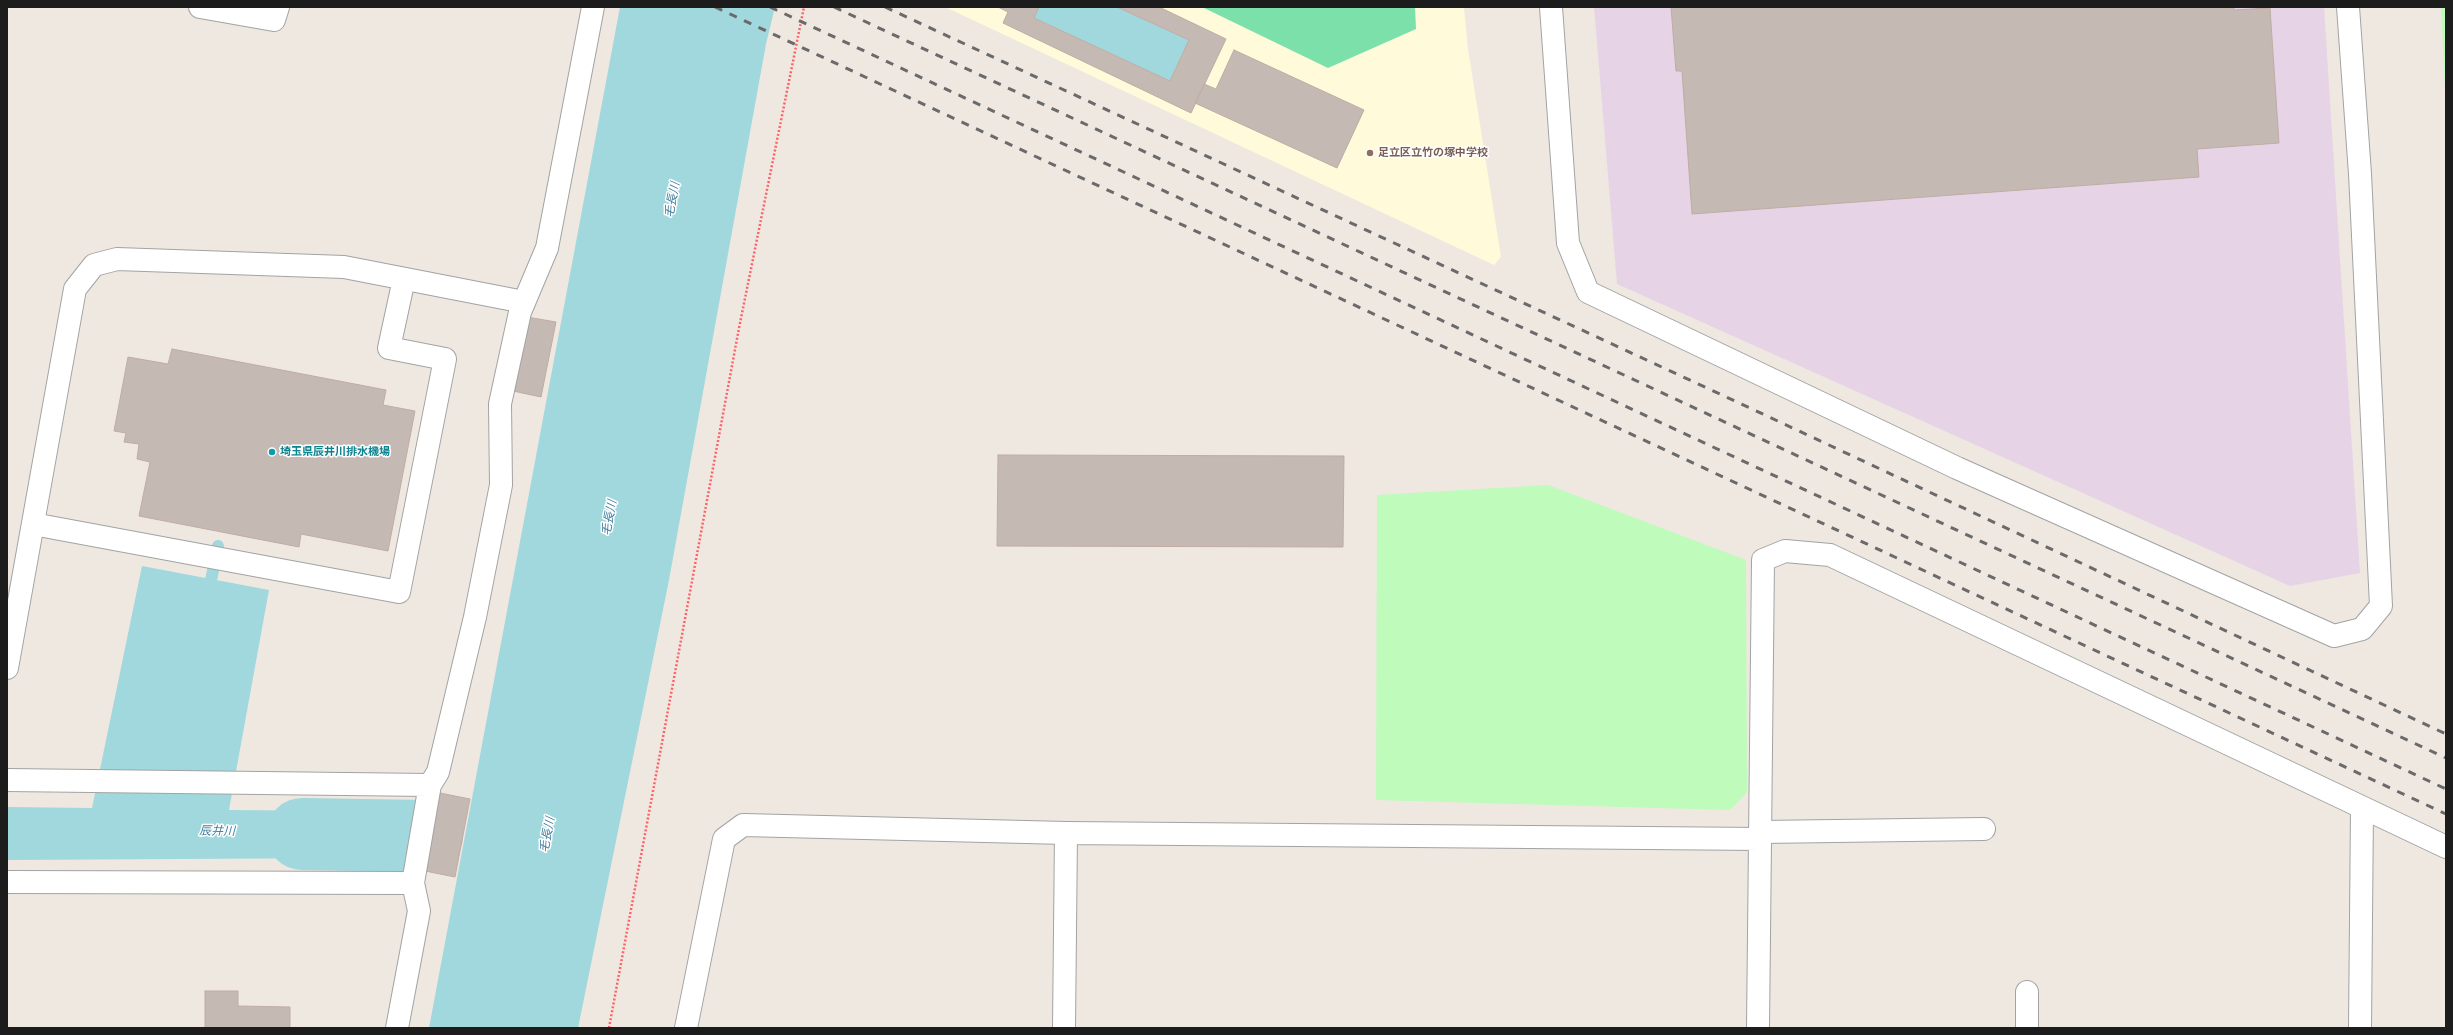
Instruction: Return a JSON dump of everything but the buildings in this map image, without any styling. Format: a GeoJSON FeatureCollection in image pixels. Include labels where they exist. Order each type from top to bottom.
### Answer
{"type":"FeatureCollection","features":[{"type":"Feature","properties":{"kind":"street"},"geometry":{"type":"LineString","coordinates":[[200,7],[274,20],[278,7]]}},
{"type":"Feature","properties":{"kind":"street"},"geometry":{"type":"LineString","coordinates":[[397,1028],[419,911],[414,879],[429,791],[438,772],[476,617],[501,485],[500,404],[524,302],[547,248],[594,7]]}},
{"type":"Feature","properties":{"kind":"street"},"geometry":{"type":"LineString","coordinates":[[1551,7],[1568,243],[1588,292],[1957,468],[2334,636],[2362,629],[2381,606],[2360,174],[2348,7]]}},
{"type":"Feature","properties":{"kind":"street"},"geometry":{"type":"LineString","coordinates":[[7,668],[75,289],[94,265],[117,259],[344,267],[524,302]]}},
{"type":"Feature","properties":{"kind":"street"},"geometry":{"type":"LineString","coordinates":[[33,524],[399,592],[445,359],[389,348],[404,279]]}},
{"type":"Feature","properties":{"kind":"street"},"geometry":{"type":"LineString","coordinates":[[1758,1028],[1763,560],[1785,551],[1830,555],[2446,847]]}},
{"type":"Feature","properties":{"kind":"street"},"geometry":{"type":"LineString","coordinates":[[7,780],[240,782],[429,791]]}},
{"type":"Feature","properties":{"kind":"street"},"geometry":{"type":"LineString","coordinates":[[2360,1028],[2362,808]]}},
{"type":"Feature","properties":{"kind":"street"},"geometry":{"type":"LineString","coordinates":[[686,1028],[724,839],[743,825],[1066,833],[1761,836],[1984,829]]}},
{"type":"Feature","properties":{"kind":"street"},"geometry":{"type":"LineString","coordinates":[[1064,1028],[1066,833]]}},
{"type":"Feature","properties":{"kind":"street"},"geometry":{"type":"LineString","coordinates":[[7,882],[414,879]]}},
{"type":"Feature","properties":{"kind":"street"},"geometry":{"type":"LineString","coordinates":[[2027,992],[2027,1028]]}},
{"type":"Feature","properties":{"kind":"path"},"geometry":{"type":"LineString","coordinates":[[609,1028],[738,336],[804,7]]}},
{"type":"Feature","properties":{"kind":"shaded area","name":"足立区立竹の塚中学校"},"geometry":{"type":"Polygon","coordinates":[[[945,7],[1464,7],[1468,49],[1501,257],[1494,265],[945,7]]]}},
{"type":"Feature","properties":{"kind":"shaded area"},"geometry":{"type":"Polygon","coordinates":[[[1594,7],[2324,7],[2360,573],[2290,586],[1617,284],[1594,7]]]}},
{"type":"Feature","properties":{"kind":"green space"},"geometry":{"type":"Polygon","coordinates":[[[1202,7],[1415,7],[1416,29],[1328,68],[1202,7]]]}},
{"type":"Feature","properties":{"kind":"green space"},"geometry":{"type":"Polygon","coordinates":[[[2441,7],[2446,7],[2446,109],[2441,7]]]}},
{"type":"Feature","properties":{"kind":"green space"},"geometry":{"type":"Polygon","coordinates":[[[1548,485],[1746,560],[1747,792],[1730,810],[1376,800],[1377,495],[1548,485]]]}},
{"type":"Feature","properties":{"kind":"water","name":"毛長川"},"geometry":{"type":"Polygon","coordinates":[[[620,7],[775,7],[766,44],[669,580],[578,1028],[429,1028],[620,7]]]}},
{"type":"Feature","properties":{"kind":"water"},"geometry":{"type":"Polygon","coordinates":[[[1039,7],[1117,7],[1189,40],[1170,81],[1034,18],[1039,7]]]}},
{"type":"Feature","properties":{"kind":"water"},"geometry":{"type":"Polygon","coordinates":[[[142,566],[269,590],[229,810],[352,811],[369,803],[409,802],[398,867],[357,866],[351,858],[7,860],[7,807],[92,808],[142,566]]]}},
{"type":"Feature","properties":{"kind":"waterway"},"geometry":{"type":"LineString","coordinates":[[208,595],[218,546]]}},
{"type":"Feature","properties":{"kind":"waterway","name":"辰井川"},"geometry":{"type":"LineString","coordinates":[[302,834],[427,836]]}},
{"type":"Feature","properties":{"kind":"railway"},"geometry":{"type":"LineString","coordinates":[[715,7],[2446,814]]}},
{"type":"Feature","properties":{"kind":"railway"},"geometry":{"type":"LineString","coordinates":[[770,7],[2446,789]]}},
{"type":"Feature","properties":{"kind":"railway"},"geometry":{"type":"LineString","coordinates":[[834,7],[2446,758]]}},
{"type":"Feature","properties":{"kind":"railway"},"geometry":{"type":"LineString","coordinates":[[885,7],[1735,401],[2446,734]]}},
{"type":"Feature","properties":{"kind":"place","name":"足立区立竹の塚中学校"},"geometry":{"type":"Point","coordinates":[1370,153]}},
{"type":"Feature","properties":{"kind":"place","name":"埼玉県辰井川排水機場"},"geometry":{"type":"Point","coordinates":[272,452]}}]}
